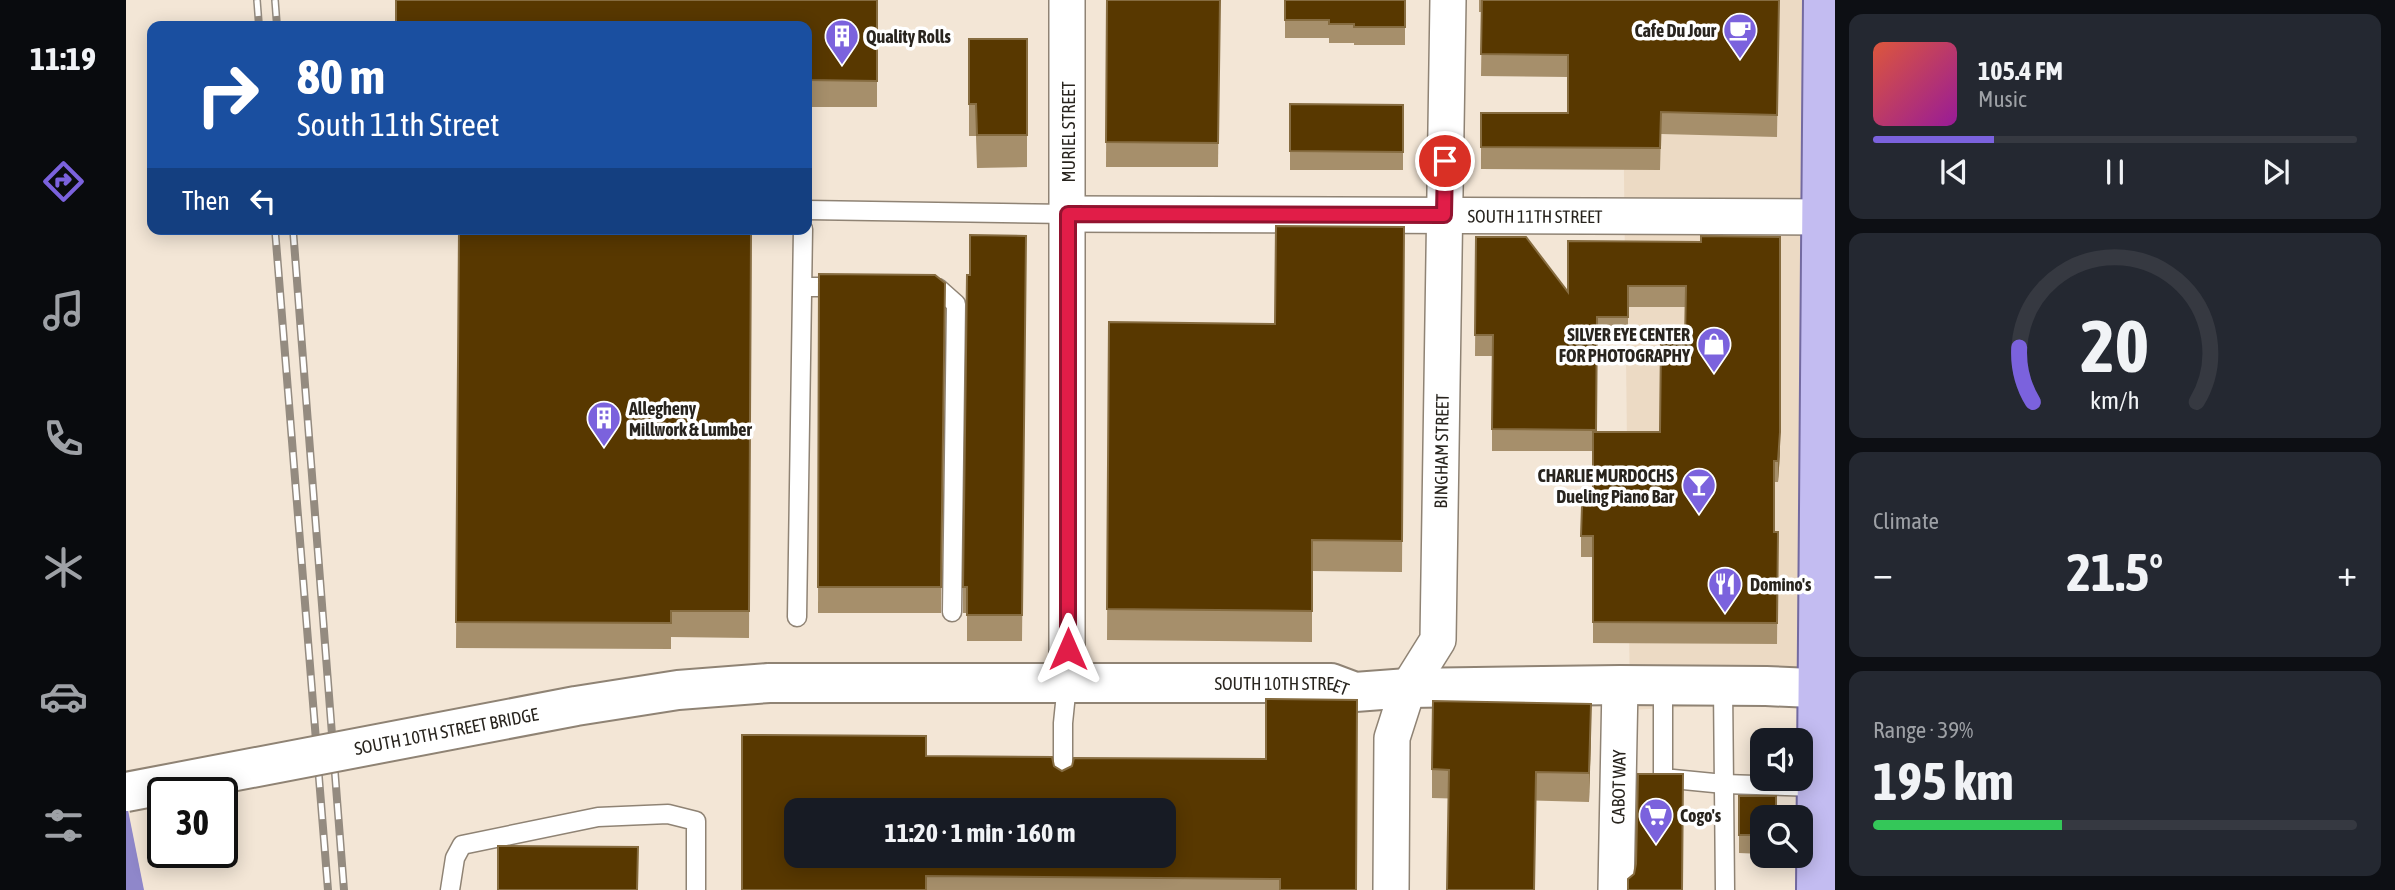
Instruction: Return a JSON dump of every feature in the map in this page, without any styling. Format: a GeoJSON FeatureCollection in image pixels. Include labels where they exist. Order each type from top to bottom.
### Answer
{"type":"FeatureCollection","features":[{"type":"Feature","properties":{"kind":"main road"},"geometry":{"type":"LineString","coordinates":[[1816,890],[1816,787],[1826,689],[1827,608],[1828,216],[1823,0]]}},
{"type":"Feature","properties":{"kind":"main road","name":"SOUTH 10TH STREET"},"geometry":{"type":"LineString","coordinates":[[769,683],[1331,683],[1355,692],[1408,688],[1620,685],[1826,689]]}},
{"type":"Feature","properties":{"kind":"main road","name":"SOUTH 10TH STREET BRIDGE"},"geometry":{"type":"LineString","coordinates":[[126,792],[576,706],[678,690],[769,683]]}},
{"type":"Feature","properties":{"kind":"street","name":"MURIEL STREET"},"geometry":{"type":"LineString","coordinates":[[1067,0],[1067,684]]}},
{"type":"Feature","properties":{"kind":"street","name":"BINGHAM STREET"},"geometry":{"type":"LineString","coordinates":[[1391,890],[1392,738],[1408,688],[1438,640],[1448,0]]}},
{"type":"Feature","properties":{"kind":"street","name":"SOUTH 11TH STREET"},"geometry":{"type":"LineString","coordinates":[[1068,214],[1828,216]]}},
{"type":"Feature","properties":{"kind":"street","name":"CABOT WAY"},"geometry":{"type":"LineString","coordinates":[[1616,890],[1620,685]]}},
{"type":"Feature","properties":{"kind":"lane"},"geometry":{"type":"LineString","coordinates":[[812,210],[1068,214]]}},
{"type":"Feature","properties":{"kind":"lane"},"geometry":{"type":"LineString","coordinates":[[797,618],[803,235]]}},
{"type":"Feature","properties":{"kind":"lane"},"geometry":{"type":"LineString","coordinates":[[803,287],[857,287]]}},
{"type":"Feature","properties":{"kind":"lane"},"geometry":{"type":"LineString","coordinates":[[911,288],[938,288],[956,304],[953,612]]}},
{"type":"Feature","properties":{"kind":"lane"},"geometry":{"type":"LineString","coordinates":[[1063,792],[1063,723],[1067,684]]}},
{"type":"Feature","properties":{"kind":"lane"},"geometry":{"type":"LineString","coordinates":[[1663,685],[1662,778],[1724,784],[1816,787]]}},
{"type":"Feature","properties":{"kind":"lane"},"geometry":{"type":"LineString","coordinates":[[1723,685],[1725,890]]}},
{"type":"Feature","properties":{"kind":"lane"},"geometry":{"type":"LineString","coordinates":[[450,890],[455,858],[462,845],[598,817],[668,814],[696,821],[696,890]]}},
{"type":"Feature","properties":{"kind":"shaded area"},"geometry":{"type":"Polygon","coordinates":[[[1622,0],[1835,0],[1835,699],[1630,710],[1622,0]]]}},
{"type":"Feature","properties":{"kind":"shaded area"},"geometry":{"type":"Polygon","coordinates":[[[126,800],[144,890],[126,890],[126,800]]]}},
{"type":"Feature","properties":{"kind":"building","name":"Quality Rolls"},"geometry":{"type":"Polygon","coordinates":[[[396,0],[877,0],[877,81],[812,80],[812,21],[396,21],[396,0]]]}},
{"type":"Feature","properties":{"kind":"building"},"geometry":{"type":"Polygon","coordinates":[[[1107,0],[1220,0],[1218,143],[1106,142],[1107,0]]]}},
{"type":"Feature","properties":{"kind":"building"},"geometry":{"type":"Polygon","coordinates":[[[1285,0],[1405,0],[1405,27],[1354,27],[1354,24],[1329,24],[1329,20],[1285,20],[1285,0]]]}},
{"type":"Feature","properties":{"kind":"building"},"geometry":{"type":"Polygon","coordinates":[[[1482,0],[1779,0],[1777,115],[1661,112],[1660,148],[1481,147],[1481,113],[1568,113],[1568,55],[1481,54],[1482,0]]]}},
{"type":"Feature","properties":{"kind":"building"},"geometry":{"type":"Polygon","coordinates":[[[969,39],[1027,39],[1027,135],[977,135],[976,104],[969,104],[969,39]]]}},
{"type":"Feature","properties":{"kind":"building"},"geometry":{"type":"Polygon","coordinates":[[[1290,104],[1403,105],[1403,152],[1290,151],[1290,104]]]}},
{"type":"Feature","properties":{"kind":"building"},"geometry":{"type":"Polygon","coordinates":[[[1276,226],[1404,227],[1402,541],[1312,540],[1312,611],[1107,609],[1109,322],[1275,324],[1276,226]]]}},
{"type":"Feature","properties":{"kind":"building","name":"Allegheny Millwork & Lumber"},"geometry":{"type":"Polygon","coordinates":[[[459,235],[751,235],[749,611],[671,611],[671,623],[456,622],[459,235]]]}},
{"type":"Feature","properties":{"kind":"building"},"geometry":{"type":"Polygon","coordinates":[[[970,235],[1026,236],[1022,615],[967,615],[967,587],[963,587],[967,275],[970,275],[970,235]]]}},
{"type":"Feature","properties":{"kind":"building"},"geometry":{"type":"Polygon","coordinates":[[[1701,236],[1780,237],[1780,432],[1778,461],[1774,461],[1774,532],[1778,532],[1777,623],[1593,622],[1593,536],[1581,536],[1582,506],[1593,506],[1593,432],[1660,432],[1661,340],[1685,341],[1686,286],[1628,286],[1628,317],[1597,317],[1596,430],[1492,429],[1493,335],[1475,335],[1476,237],[1526,237],[1568,292],[1568,241],[1701,242],[1701,236]]]}},
{"type":"Feature","properties":{"kind":"building"},"geometry":{"type":"Polygon","coordinates":[[[819,274],[935,275],[945,283],[941,587],[818,587],[819,274]]]}},
{"type":"Feature","properties":{"kind":"building"},"geometry":{"type":"Polygon","coordinates":[[[1266,699],[1357,700],[1356,890],[1280,890],[1280,879],[926,876],[926,890],[742,890],[742,735],[926,736],[926,756],[1052,757],[1054,766],[1062,771],[1072,766],[1074,758],[1266,759],[1266,699]]]}},
{"type":"Feature","properties":{"kind":"building"},"geometry":{"type":"Polygon","coordinates":[[[1433,701],[1591,704],[1589,773],[1536,772],[1534,890],[1447,890],[1449,770],[1432,769],[1433,701]]]}},
{"type":"Feature","properties":{"kind":"building","name":"Cogo's"},"geometry":{"type":"Polygon","coordinates":[[[1638,774],[1683,774],[1682,890],[1628,890],[1628,879],[1634,874],[1636,864],[1638,774]]]}},
{"type":"Feature","properties":{"kind":"building"},"geometry":{"type":"Polygon","coordinates":[[[1739,796],[1776,796],[1776,805],[1750,805],[1750,835],[1739,835],[1739,796]]]}},
{"type":"Feature","properties":{"kind":"building"},"geometry":{"type":"Polygon","coordinates":[[[498,846],[638,847],[637,890],[498,890],[498,846]]]}},
{"type":"Feature","properties":{"kind":"railway"},"geometry":{"type":"LineString","coordinates":[[257,0],[259,21]]}},
{"type":"Feature","properties":{"kind":"railway"},"geometry":{"type":"LineString","coordinates":[[275,0],[277,21]]}},
{"type":"Feature","properties":{"kind":"railway"},"geometry":{"type":"LineString","coordinates":[[275,235],[328,890]]}},
{"type":"Feature","properties":{"kind":"railway"},"geometry":{"type":"LineString","coordinates":[[293,235],[344,890]]}},
{"type":"Feature","properties":{"kind":"place","name":"Cafe Du Jour"},"geometry":{"type":"Point","coordinates":[1740,60]}},
{"type":"Feature","properties":{"kind":"place","name":"Quality Rolls"},"geometry":{"type":"Point","coordinates":[842,66]}},
{"type":"Feature","properties":{"kind":"place","name":"SILVER EYE CENTER FOR PHOTOGRAPHY"},"geometry":{"type":"Point","coordinates":[1714,374]}},
{"type":"Feature","properties":{"kind":"place","name":"Allegheny Millwork & Lumber"},"geometry":{"type":"Point","coordinates":[604,448]}},
{"type":"Feature","properties":{"kind":"place","name":"CHARLIE MURDOCHS Dueling Piano Bar"},"geometry":{"type":"Point","coordinates":[1699,515]}},
{"type":"Feature","properties":{"kind":"place","name":"Domino's"},"geometry":{"type":"Point","coordinates":[1725,614]}},
{"type":"Feature","properties":{"kind":"place","name":"Cogo's"},"geometry":{"type":"Point","coordinates":[1656,845]}},
{"type":"Feature","properties":{"kind":"route"},"geometry":{"type":"LineString","coordinates":[[1068,649],[1068,214],[1444,215],[1445,161]]}}]}
